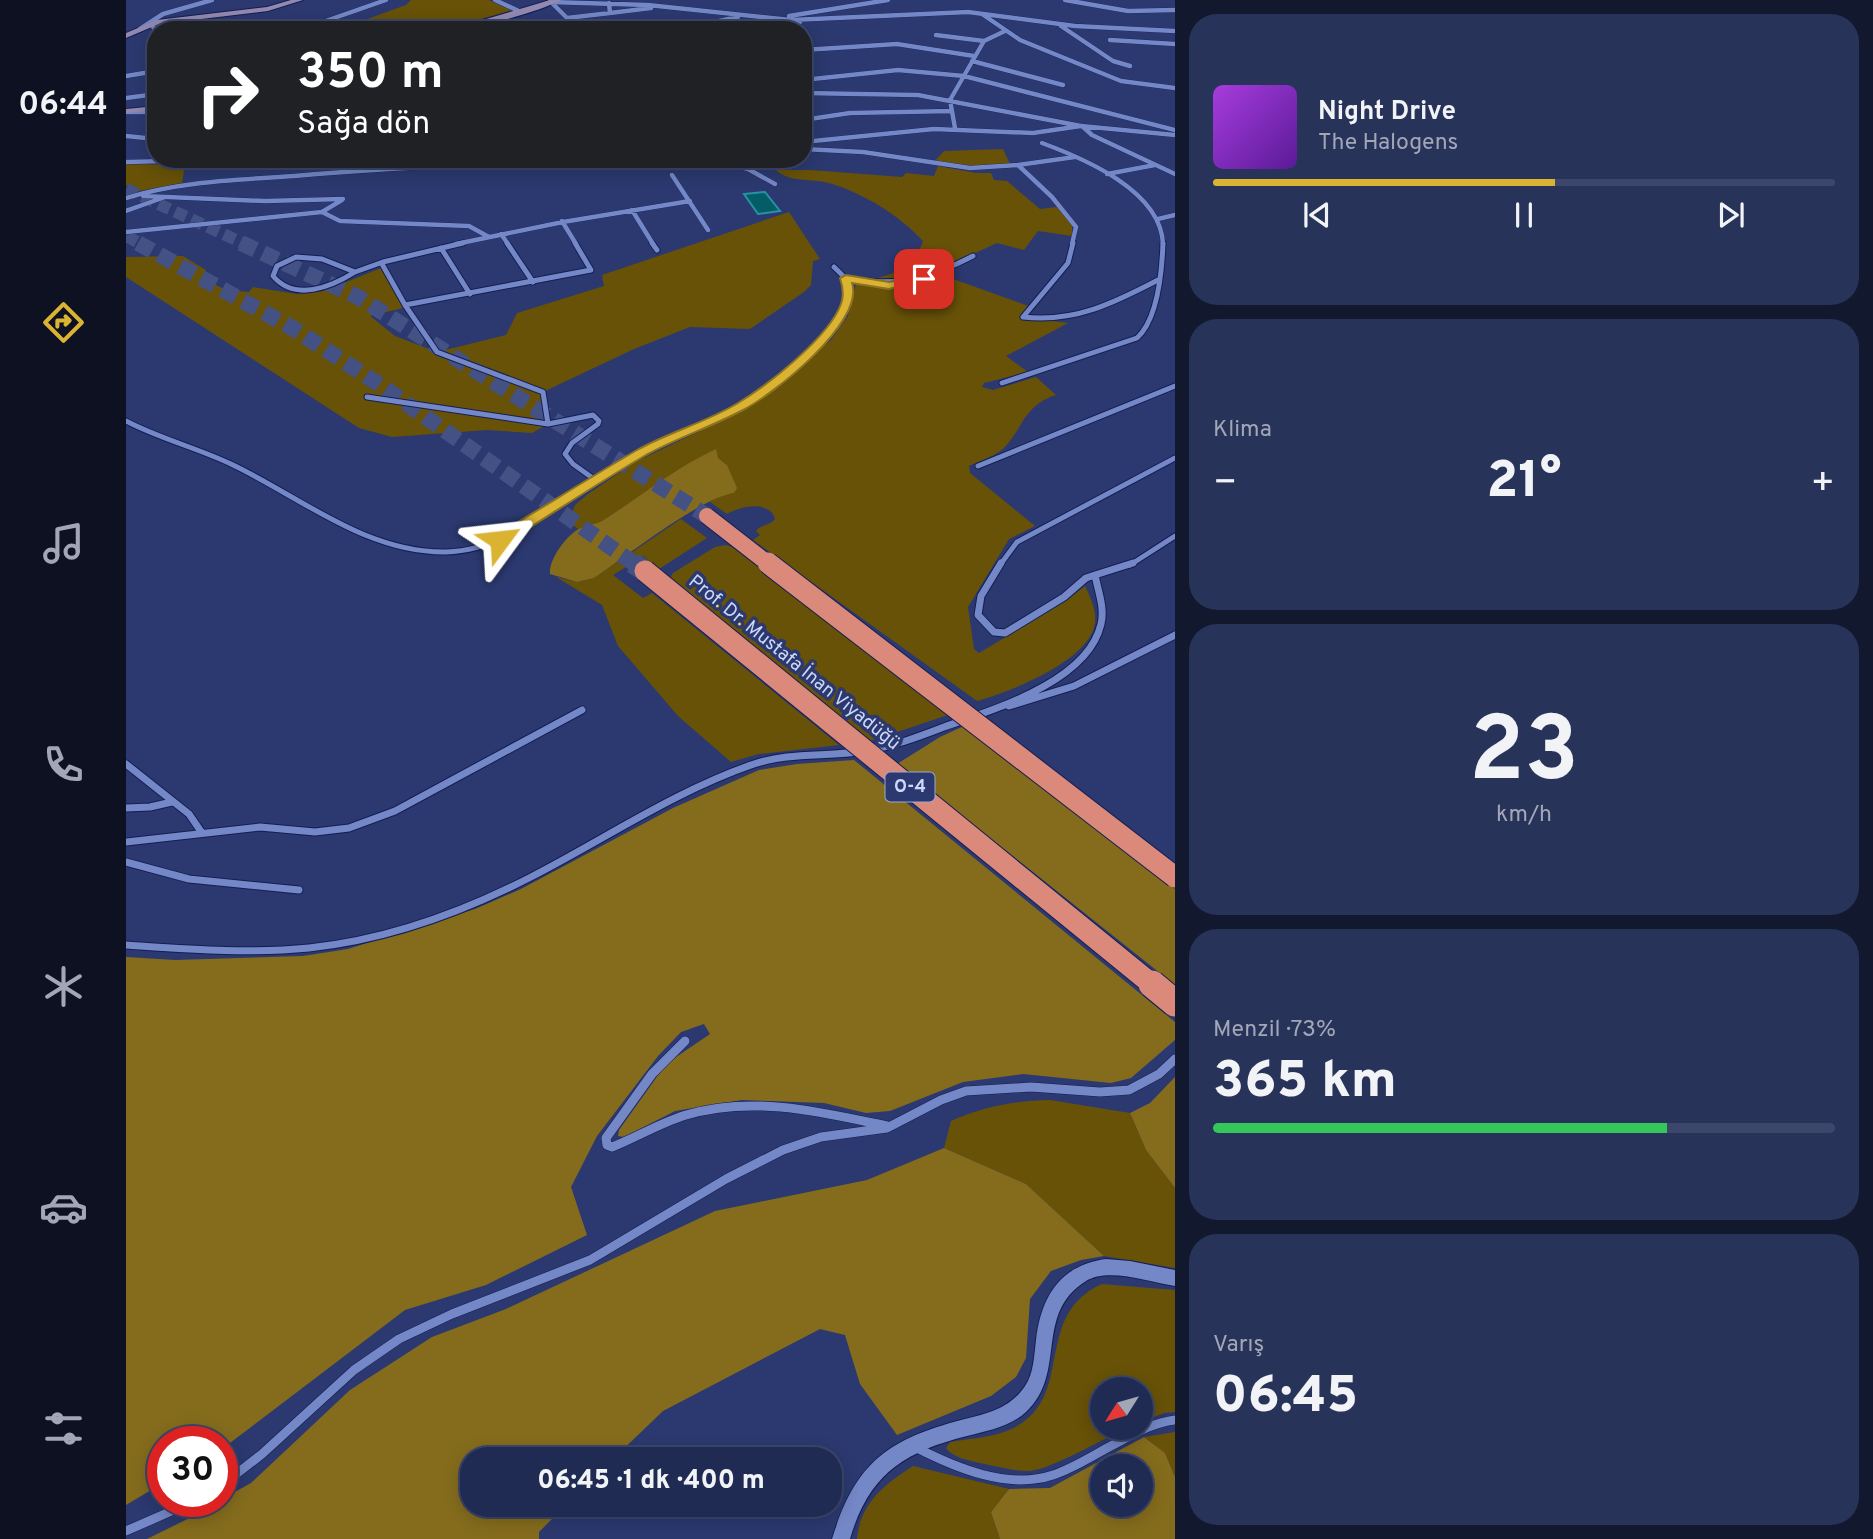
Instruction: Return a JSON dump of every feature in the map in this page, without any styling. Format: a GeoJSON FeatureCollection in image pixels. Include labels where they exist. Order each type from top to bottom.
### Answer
{"type":"FeatureCollection","features":[{"type":"Feature","properties":{"kind":"highway"},"geometry":{"type":"LineString","coordinates":[[707,516],[1175,877]]}},
{"type":"Feature","properties":{"kind":"highway","name":"Prof. Dr. Mustafa İnan Viyadüğü"},"geometry":{"type":"LineString","coordinates":[[645,571],[1175,1003]]}},
{"type":"Feature","properties":{"kind":"main road"},"geometry":{"type":"LineString","coordinates":[[173,21],[189,16],[268,9],[299,0]]}},
{"type":"Feature","properties":{"kind":"main road"},"geometry":{"type":"LineString","coordinates":[[486,21],[554,1]]}},
{"type":"Feature","properties":{"kind":"main road"},"geometry":{"type":"LineString","coordinates":[[126,36],[147,28]]}},
{"type":"Feature","properties":{"kind":"main road"},"geometry":{"type":"LineString","coordinates":[[126,112],[147,111]]}},
{"type":"Feature","properties":{"kind":"street"},"geometry":{"type":"LineString","coordinates":[[148,21],[176,9],[212,0]]}},
{"type":"Feature","properties":{"kind":"street"},"geometry":{"type":"LineString","coordinates":[[326,21],[386,0]]}},
{"type":"Feature","properties":{"kind":"street"},"geometry":{"type":"LineString","coordinates":[[495,0],[521,12]]}},
{"type":"Feature","properties":{"kind":"street"},"geometry":{"type":"LineString","coordinates":[[502,3],[508,0]]}},
{"type":"Feature","properties":{"kind":"street"},"geometry":{"type":"LineString","coordinates":[[771,18],[888,0]]}},
{"type":"Feature","properties":{"kind":"street"},"geometry":{"type":"LineString","coordinates":[[1065,0],[1128,11],[1175,10]]}},
{"type":"Feature","properties":{"kind":"street"},"geometry":{"type":"LineString","coordinates":[[554,1],[663,7],[804,20],[982,13],[1058,23],[1173,31],[1175,42],[1110,40]]}},
{"type":"Feature","properties":{"kind":"street"},"geometry":{"type":"LineString","coordinates":[[554,1],[567,18],[663,7]]}},
{"type":"Feature","properties":{"kind":"street"},"geometry":{"type":"LineString","coordinates":[[609,3],[610,13]]}},
{"type":"Feature","properties":{"kind":"street"},"geometry":{"type":"LineString","coordinates":[[982,13],[1025,43],[1121,81],[1175,88]]}},
{"type":"Feature","properties":{"kind":"street"},"geometry":{"type":"LineString","coordinates":[[721,21],[746,16]]}},
{"type":"Feature","properties":{"kind":"street"},"geometry":{"type":"LineString","coordinates":[[141,29],[147,22]]}},
{"type":"Feature","properties":{"kind":"street"},"geometry":{"type":"LineString","coordinates":[[1058,23],[1113,61],[1130,66]]}},
{"type":"Feature","properties":{"kind":"street"},"geometry":{"type":"LineString","coordinates":[[955,128],[950,100],[985,41],[1005,31]]}},
{"type":"Feature","properties":{"kind":"street"},"geometry":{"type":"LineString","coordinates":[[936,34],[985,41]]}},
{"type":"Feature","properties":{"kind":"street"},"geometry":{"type":"LineString","coordinates":[[812,49],[897,44],[973,59],[1063,85]]}},
{"type":"Feature","properties":{"kind":"street"},"geometry":{"type":"LineString","coordinates":[[812,79],[898,70],[964,76],[1173,135]]}},
{"type":"Feature","properties":{"kind":"street"},"geometry":{"type":"LineString","coordinates":[[126,76],[147,72]]}},
{"type":"Feature","properties":{"kind":"street"},"geometry":{"type":"LineString","coordinates":[[812,93],[891,93],[950,100],[1081,126],[1173,135]]}},
{"type":"Feature","properties":{"kind":"street"},"geometry":{"type":"LineString","coordinates":[[126,98],[147,95]]}},
{"type":"Feature","properties":{"kind":"street"},"geometry":{"type":"LineString","coordinates":[[812,117],[899,110],[952,111]]}},
{"type":"Feature","properties":{"kind":"street"},"geometry":{"type":"LineString","coordinates":[[812,141],[880,135],[903,130],[955,128],[1045,134],[1081,126]]}},
{"type":"Feature","properties":{"kind":"street"},"geometry":{"type":"LineString","coordinates":[[1081,126],[1092,135],[1175,174]]}},
{"type":"Feature","properties":{"kind":"street"},"geometry":{"type":"LineString","coordinates":[[126,136],[147,138]]}},
{"type":"Feature","properties":{"kind":"street"},"geometry":{"type":"LineString","coordinates":[[1002,383],[1138,339],[1148,329],[1156,310],[1158,279],[1164,253],[1158,219],[1130,189],[1076,157],[1042,143]]}},
{"type":"Feature","properties":{"kind":"street"},"geometry":{"type":"LineString","coordinates":[[812,149],[863,152],[979,169],[1076,157]]}},
{"type":"Feature","properties":{"kind":"street"},"geometry":{"type":"LineString","coordinates":[[126,162],[147,161]]}},
{"type":"Feature","properties":{"kind":"street"},"geometry":{"type":"LineString","coordinates":[[1018,165],[1052,197],[1076,227],[1068,263],[1023,317],[1055,320],[1076,318],[1101,309],[1158,279]]}},
{"type":"Feature","properties":{"kind":"street"},"geometry":{"type":"LineString","coordinates":[[1107,174],[1156,165]]}},
{"type":"Feature","properties":{"kind":"street"},"geometry":{"type":"LineString","coordinates":[[129,197],[195,184],[378,168]]}},
{"type":"Feature","properties":{"kind":"street"},"geometry":{"type":"LineString","coordinates":[[744,168],[775,184]]}},
{"type":"Feature","properties":{"kind":"street"},"geometry":{"type":"LineString","coordinates":[[672,175],[708,230]]}},
{"type":"Feature","properties":{"kind":"street"},"geometry":{"type":"LineString","coordinates":[[126,232],[322,212],[343,199],[265,201],[170,195],[129,197]]}},
{"type":"Feature","properties":{"kind":"street"},"geometry":{"type":"LineString","coordinates":[[126,211],[170,195]]}},
{"type":"Feature","properties":{"kind":"street"},"geometry":{"type":"LineString","coordinates":[[355,272],[329,258],[312,257],[280,263],[272,276],[291,288],[314,289],[339,283],[355,272],[488,237],[562,221],[690,201]]}},
{"type":"Feature","properties":{"kind":"street"},"geometry":{"type":"LineString","coordinates":[[632,210],[657,250]]}},
{"type":"Feature","properties":{"kind":"street"},"geometry":{"type":"LineString","coordinates":[[322,212],[340,221],[470,226],[481,230],[488,237]]}},
{"type":"Feature","properties":{"kind":"street"},"geometry":{"type":"LineString","coordinates":[[1158,219],[1175,215]]}},
{"type":"Feature","properties":{"kind":"street"},"geometry":{"type":"LineString","coordinates":[[405,305],[591,270],[562,221]]}},
{"type":"Feature","properties":{"kind":"street"},"geometry":{"type":"LineString","coordinates":[[501,234],[533,282]]}},
{"type":"Feature","properties":{"kind":"street"},"geometry":{"type":"LineString","coordinates":[[441,248],[470,294]]}},
{"type":"Feature","properties":{"kind":"street"},"geometry":{"type":"LineString","coordinates":[[846,278],[880,285],[906,284],[934,275],[973,256]]}},
{"type":"Feature","properties":{"kind":"street"},"geometry":{"type":"LineString","coordinates":[[382,264],[405,305],[437,352],[543,392],[548,424]]}},
{"type":"Feature","properties":{"kind":"street"},"geometry":{"type":"LineString","coordinates":[[126,421],[230,464],[346,527],[379,539],[428,551],[464,550],[500,540],[643,452],[741,407],[761,393],[818,344],[836,323],[847,303],[849,288],[846,278],[834,267]]}},
{"type":"Feature","properties":{"kind":"street"},"geometry":{"type":"LineString","coordinates":[[978,466],[1175,386]]}},
{"type":"Feature","properties":{"kind":"street"},"geometry":{"type":"LineString","coordinates":[[367,397],[548,424],[587,415],[597,418],[598,424],[572,443],[565,454],[573,464],[594,480]]}},
{"type":"Feature","properties":{"kind":"street"},"geometry":{"type":"LineString","coordinates":[[1175,458],[1013,545],[981,596],[978,615],[994,632],[1005,633],[1064,597],[1086,578],[1128,566],[1175,537]]}},
{"type":"Feature","properties":{"kind":"street"},"geometry":{"type":"LineString","coordinates":[[999,708],[1065,671],[1093,641],[1103,619],[1095,575]]}},
{"type":"Feature","properties":{"kind":"street"},"geometry":{"type":"LineString","coordinates":[[126,945],[208,951],[286,950],[367,937],[493,895],[667,803],[764,761],[855,753],[917,737],[999,708],[1055,695],[1124,665],[1175,635]]}},
{"type":"Feature","properties":{"kind":"street"},"geometry":{"type":"LineString","coordinates":[[126,842],[260,827],[323,832],[372,821],[413,802],[582,710]]}},
{"type":"Feature","properties":{"kind":"street"},"geometry":{"type":"LineString","coordinates":[[126,764],[195,818],[202,833]]}},
{"type":"Feature","properties":{"kind":"street"},"geometry":{"type":"LineString","coordinates":[[126,808],[136,809],[172,802]]}},
{"type":"Feature","properties":{"kind":"street"},"geometry":{"type":"LineString","coordinates":[[126,862],[189,879],[299,890]]}},
{"type":"Feature","properties":{"kind":"street"},"geometry":{"type":"LineString","coordinates":[[685,1041],[665,1056],[649,1076],[606,1138],[607,1145],[612,1147],[627,1142],[688,1114],[757,1105],[804,1110],[891,1126]]}},
{"type":"Feature","properties":{"kind":"street"},"geometry":{"type":"LineString","coordinates":[[238,1473],[262,1454],[354,1369],[400,1338],[421,1327],[519,1291],[590,1260],[749,1166],[796,1144],[816,1138],[874,1131],[891,1126],[960,1093],[1024,1086],[1104,1094],[1123,1092],[1151,1080],[1175,1059]]}},
{"type":"Feature","properties":{"kind":"street"},"geometry":{"type":"LineString","coordinates":[[841,1539],[846,1517],[866,1481],[892,1456],[912,1445],[993,1421],[1024,1403],[1038,1381],[1043,1331],[1049,1312],[1060,1293],[1085,1272],[1100,1267],[1175,1278]]}},
{"type":"Feature","properties":{"kind":"street"},"geometry":{"type":"LineString","coordinates":[[912,1445],[949,1465],[1033,1480],[1052,1476],[1149,1427],[1175,1420]]}},
{"type":"Feature","properties":{"kind":"street"},"geometry":{"type":"LineString","coordinates":[[126,1531],[158,1517]]}},
{"type":"Feature","properties":{"kind":"shaded area"},"geometry":{"type":"Polygon","coordinates":[[[411,0],[489,0],[513,11],[472,21],[362,21],[406,5],[411,0]]]}},
{"type":"Feature","properties":{"kind":"shaded area"},"geometry":{"type":"Polygon","coordinates":[[[1003,149],[1010,164],[977,166],[934,162],[944,151],[1003,149]]]}},
{"type":"Feature","properties":{"kind":"shaded area"},"geometry":{"type":"Polygon","coordinates":[[[126,164],[147,164],[147,168],[184,168],[182,183],[135,192],[126,185],[126,164]]]}},
{"type":"Feature","properties":{"kind":"shaded area"},"geometry":{"type":"Polygon","coordinates":[[[938,166],[991,173],[994,180],[1007,181],[1040,209],[1057,207],[1072,225],[1072,236],[1038,231],[1024,250],[997,243],[923,277],[904,282],[868,279],[886,276],[902,268],[915,256],[923,241],[892,214],[855,193],[829,183],[787,177],[776,170],[902,177],[906,173],[934,176],[938,166]]]}},
{"type":"Feature","properties":{"kind":"shaded area"},"geometry":{"type":"Polygon","coordinates":[[[789,212],[820,259],[813,261],[811,285],[804,292],[750,329],[690,327],[634,349],[543,392],[548,424],[532,433],[487,430],[392,437],[359,428],[126,277],[126,257],[183,256],[206,270],[202,278],[226,290],[249,292],[253,287],[297,294],[344,283],[381,268],[403,308],[370,316],[395,336],[437,352],[506,335],[517,313],[604,286],[602,275],[789,212]]]}},
{"type":"Feature","properties":{"kind":"shaded area"},"geometry":{"type":"Polygon","coordinates":[[[942,275],[1031,307],[1023,317],[1068,323],[1006,356],[1028,372],[984,383],[982,387],[993,390],[1036,377],[1056,395],[1045,399],[1031,411],[1005,447],[969,466],[970,473],[1035,526],[1009,539],[968,607],[974,649],[979,653],[1066,601],[1085,586],[1094,609],[1095,623],[1090,637],[1064,662],[1027,682],[977,701],[753,540],[760,535],[756,531],[758,529],[775,519],[767,509],[754,506],[727,514],[710,502],[722,494],[734,493],[727,465],[718,458],[636,499],[596,525],[578,529],[574,526],[572,513],[575,505],[588,494],[635,462],[732,416],[760,398],[831,340],[848,316],[856,284],[900,286],[942,275]]]}},
{"type":"Feature","properties":{"kind":"shaded area"},"geometry":{"type":"Polygon","coordinates":[[[716,449],[718,458],[727,465],[737,488],[734,493],[720,497],[684,516],[594,578],[577,582],[550,574],[552,562],[559,549],[577,530],[602,521],[672,474],[716,449]]]}},
{"type":"Feature","properties":{"kind":"shaded area"},"geometry":{"type":"Polygon","coordinates":[[[681,519],[707,538],[659,569],[643,556],[613,575],[643,598],[652,593],[839,745],[759,754],[731,762],[678,716],[618,646],[602,605],[556,577],[577,582],[594,578],[681,519]]]}},
{"type":"Feature","properties":{"kind":"shaded area"},"geometry":{"type":"Polygon","coordinates":[[[726,545],[951,714],[870,741],[670,578],[673,573],[715,547],[726,545]]]}},
{"type":"Feature","properties":{"kind":"shaded area"},"geometry":{"type":"Polygon","coordinates":[[[964,726],[1175,889],[1175,985],[897,764],[940,737],[964,726]]]}},
{"type":"Feature","properties":{"kind":"shaded area"},"geometry":{"type":"Polygon","coordinates":[[[854,760],[1175,1022],[1175,1040],[1131,1078],[1111,1083],[1023,1074],[963,1082],[890,1111],[866,1113],[824,1103],[742,1100],[675,1111],[624,1137],[618,1136],[619,1130],[666,1064],[710,1034],[704,1024],[681,1032],[658,1056],[597,1136],[571,1187],[587,1235],[486,1285],[405,1310],[238,1437],[238,1426],[147,1426],[147,1493],[126,1505],[126,957],[175,960],[303,956],[348,949],[475,909],[521,889],[673,808],[759,770],[854,760]]]}},
{"type":"Feature","properties":{"kind":"shaded area"},"geometry":{"type":"Polygon","coordinates":[[[1175,1077],[1175,1188],[1146,1150],[1130,1113],[1150,1103],[1175,1077]]]}},
{"type":"Feature","properties":{"kind":"shaded area"},"geometry":{"type":"Polygon","coordinates":[[[1050,1100],[1130,1113],[1146,1150],[1175,1188],[1175,1268],[1104,1256],[1026,1184],[944,1148],[951,1121],[1000,1105],[1050,1100]]]}},
{"type":"Feature","properties":{"kind":"shaded area"},"geometry":{"type":"Polygon","coordinates":[[[944,1148],[1026,1184],[1104,1256],[1081,1260],[1051,1271],[1030,1299],[1026,1358],[1016,1377],[991,1396],[897,1435],[860,1384],[845,1335],[820,1329],[663,1411],[626,1447],[460,1447],[460,1517],[554,1517],[539,1532],[539,1539],[147,1539],[192,1517],[238,1517],[238,1490],[251,1483],[350,1390],[432,1337],[506,1309],[715,1211],[867,1180],[944,1148]]]}},
{"type":"Feature","properties":{"kind":"shaded area"},"geometry":{"type":"Polygon","coordinates":[[[1102,1284],[1175,1290],[1175,1412],[1153,1417],[1153,1377],[1090,1377],[1090,1440],[1103,1440],[1049,1466],[1028,1471],[966,1460],[949,1451],[946,1448],[950,1442],[1004,1432],[1027,1419],[1041,1402],[1066,1317],[1080,1299],[1102,1284]]]}},
{"type":"Feature","properties":{"kind":"shaded area"},"geometry":{"type":"Polygon","coordinates":[[[1175,1432],[1175,1477],[1165,1453],[1148,1440],[1153,1440],[1153,1436],[1175,1432]]]}},
{"type":"Feature","properties":{"kind":"shaded area"},"geometry":{"type":"Polygon","coordinates":[[[1138,1440],[1148,1440],[1165,1453],[1175,1477],[1175,1539],[1000,1539],[991,1512],[1009,1489],[1050,1488],[1090,1466],[1090,1517],[1153,1517],[1153,1454],[1113,1454],[1138,1440]]]}},
{"type":"Feature","properties":{"kind":"shaded area"},"geometry":{"type":"Polygon","coordinates":[[[913,1466],[1009,1489],[991,1512],[1000,1539],[857,1539],[859,1526],[869,1505],[893,1480],[913,1466]]]}},
{"type":"Feature","properties":{"kind":"building"},"geometry":{"type":"Polygon","coordinates":[[[765,192],[780,211],[758,214],[744,194],[765,192]]]}},
{"type":"Feature","properties":{"kind":"tunnel"},"geometry":{"type":"LineString","coordinates":[[126,189],[245,244]]}},
{"type":"Feature","properties":{"kind":"tunnel"},"geometry":{"type":"LineString","coordinates":[[126,236],[141,244]]}},
{"type":"Feature","properties":{"kind":"tunnel"},"geometry":{"type":"LineString","coordinates":[[138,243],[294,329],[380,385],[636,565]]}},
{"type":"Feature","properties":{"kind":"tunnel"},"geometry":{"type":"LineString","coordinates":[[241,243],[358,297],[707,516]]}},
{"type":"Feature","properties":{"kind":"tunnel"},"geometry":{"type":"LineString","coordinates":[[636,565],[645,571]]}},
{"type":"Feature","properties":{"kind":"route"},"geometry":{"type":"LineString","coordinates":[[500,540],[643,452],[741,407],[761,393],[818,344],[836,323],[849,295],[846,278],[889,285],[924,279]]}}]}
